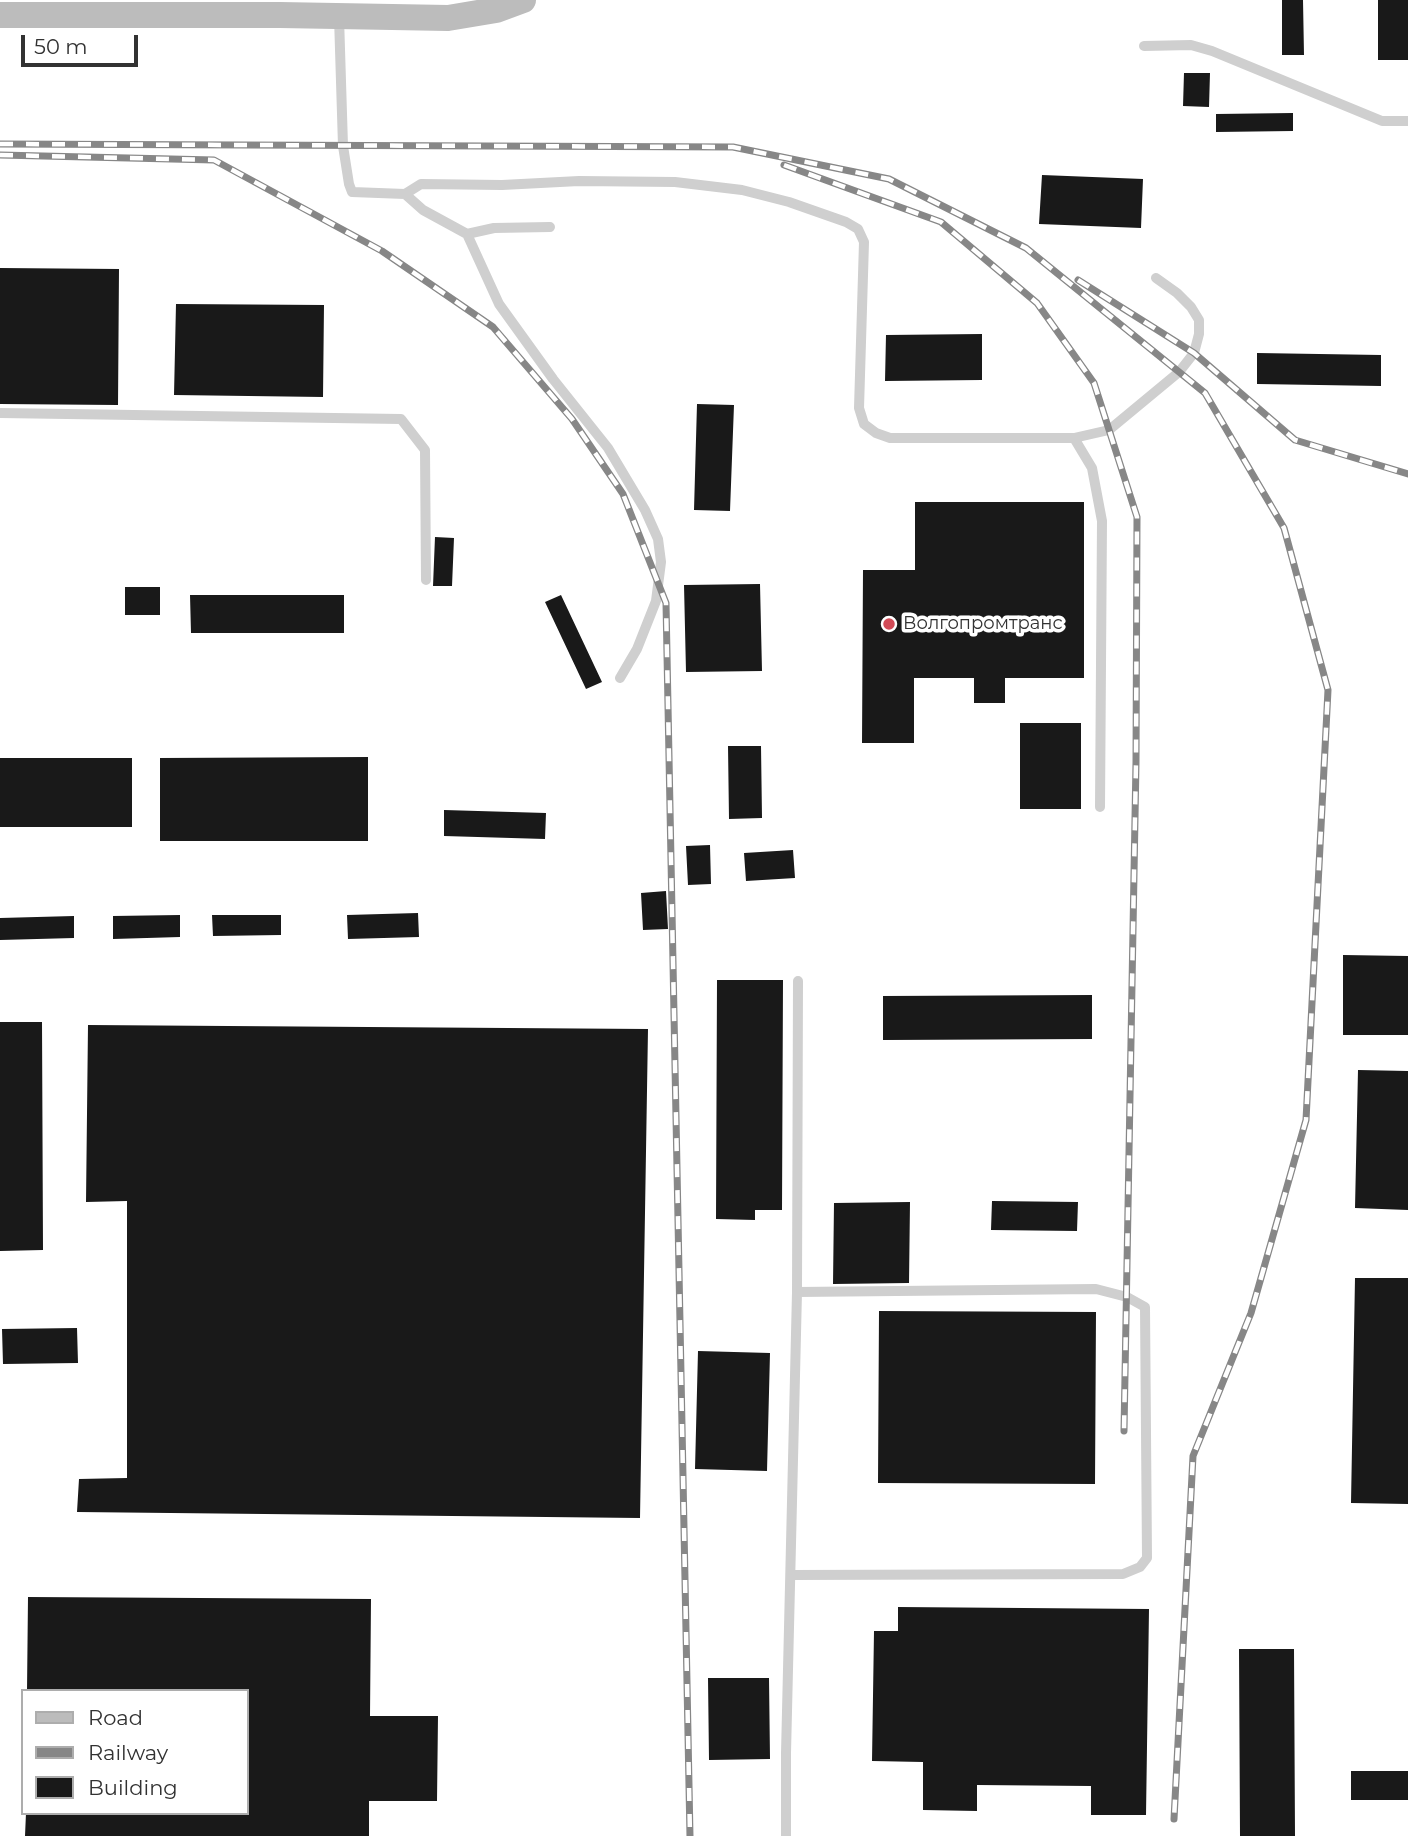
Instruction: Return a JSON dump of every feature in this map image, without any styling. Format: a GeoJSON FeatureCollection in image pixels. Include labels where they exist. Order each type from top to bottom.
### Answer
{"type":"FeatureCollection","features":[{"type":"Feature","properties":{"kind":"street"},"geometry":{"type":"LineString","coordinates":[[0,15],[448,18],[496,10],[523,0]]}},
{"type":"Feature","properties":{"kind":"lane"},"geometry":{"type":"LineString","coordinates":[[338,16],[342,120],[348,184],[352,192],[405,194],[421,184],[675,182],[742,190],[789,202],[846,222],[858,229],[864,242],[859,408],[864,424],[876,433],[890,438],[1073,438],[1109,430],[1179,372],[1194,353],[1199,320],[1177,293],[1156,278]]}},
{"type":"Feature","properties":{"kind":"lane"},"geometry":{"type":"LineString","coordinates":[[1144,46],[1191,45],[1213,51],[1382,121],[1408,121]]}},
{"type":"Feature","properties":{"kind":"lane"},"geometry":{"type":"LineString","coordinates":[[405,194],[423,211],[467,234],[499,304],[553,379],[608,448],[645,510],[658,540],[661,562],[656,601],[637,649],[620,678]]}},
{"type":"Feature","properties":{"kind":"lane"},"geometry":{"type":"LineString","coordinates":[[467,234],[494,228],[550,227]]}},
{"type":"Feature","properties":{"kind":"lane"},"geometry":{"type":"LineString","coordinates":[[0,413],[401,419],[425,450],[426,580]]}},
{"type":"Feature","properties":{"kind":"lane"},"geometry":{"type":"LineString","coordinates":[[1073,438],[1092,468],[1102,521],[1100,807]]}},
{"type":"Feature","properties":{"kind":"lane"},"geometry":{"type":"LineString","coordinates":[[786,1836],[797,1292],[798,981]]}},
{"type":"Feature","properties":{"kind":"lane"},"geometry":{"type":"LineString","coordinates":[[791,1576],[1123,1574],[1140,1567],[1147,1558],[1146,1307],[1127,1297],[1096,1289],[797,1292]]}},
{"type":"Feature","properties":{"kind":"building"},"geometry":{"type":"Polygon","coordinates":[[[1282,0],[1303,0],[1304,55],[1282,55],[1282,0]]]}},
{"type":"Feature","properties":{"kind":"building"},"geometry":{"type":"Polygon","coordinates":[[[1378,0],[1408,0],[1408,60],[1378,60],[1378,0]]]}},
{"type":"Feature","properties":{"kind":"building"},"geometry":{"type":"Polygon","coordinates":[[[1184,73],[1210,73],[1209,107],[1183,106],[1184,73]]]}},
{"type":"Feature","properties":{"kind":"building"},"geometry":{"type":"Polygon","coordinates":[[[1293,113],[1293,131],[1216,132],[1216,114],[1293,113]]]}},
{"type":"Feature","properties":{"kind":"building"},"geometry":{"type":"Polygon","coordinates":[[[1042,175],[1143,179],[1141,228],[1039,224],[1042,175]]]}},
{"type":"Feature","properties":{"kind":"building"},"geometry":{"type":"Polygon","coordinates":[[[0,268],[119,269],[118,405],[0,404],[0,268]]]}},
{"type":"Feature","properties":{"kind":"building"},"geometry":{"type":"Polygon","coordinates":[[[176,304],[324,305],[323,397],[174,395],[176,304]]]}},
{"type":"Feature","properties":{"kind":"building"},"geometry":{"type":"Polygon","coordinates":[[[982,334],[982,380],[885,381],[886,335],[982,334]]]}},
{"type":"Feature","properties":{"kind":"building"},"geometry":{"type":"Polygon","coordinates":[[[1257,353],[1381,355],[1381,386],[1257,384],[1257,353]]]}},
{"type":"Feature","properties":{"kind":"building"},"geometry":{"type":"Polygon","coordinates":[[[697,404],[734,405],[730,511],[694,510],[697,404]]]}},
{"type":"Feature","properties":{"kind":"building"},"geometry":{"type":"Polygon","coordinates":[[[915,502],[1084,502],[1084,678],[1005,678],[1005,703],[974,703],[974,678],[914,678],[914,743],[862,743],[863,570],[915,570],[915,502]]]}},
{"type":"Feature","properties":{"kind":"building"},"geometry":{"type":"Polygon","coordinates":[[[435,537],[454,538],[452,586],[433,586],[435,537]]]}},
{"type":"Feature","properties":{"kind":"building"},"geometry":{"type":"Polygon","coordinates":[[[760,584],[762,671],[686,672],[684,585],[760,584]]]}},
{"type":"Feature","properties":{"kind":"building"},"geometry":{"type":"Polygon","coordinates":[[[125,587],[160,587],[160,615],[125,615],[125,587]]]}},
{"type":"Feature","properties":{"kind":"building"},"geometry":{"type":"Polygon","coordinates":[[[190,595],[344,595],[344,633],[191,633],[190,595]]]}},
{"type":"Feature","properties":{"kind":"building"},"geometry":{"type":"Polygon","coordinates":[[[561,595],[602,682],[586,689],[545,602],[561,595]]]}},
{"type":"Feature","properties":{"kind":"building"},"geometry":{"type":"Polygon","coordinates":[[[1020,723],[1081,723],[1081,809],[1020,809],[1020,723]]]}},
{"type":"Feature","properties":{"kind":"building"},"geometry":{"type":"Polygon","coordinates":[[[728,746],[761,746],[762,818],[729,819],[728,746]]]}},
{"type":"Feature","properties":{"kind":"building"},"geometry":{"type":"Polygon","coordinates":[[[368,757],[368,841],[160,841],[160,758],[368,757]]]}},
{"type":"Feature","properties":{"kind":"building"},"geometry":{"type":"Polygon","coordinates":[[[0,758],[132,758],[132,827],[0,827],[0,758]]]}},
{"type":"Feature","properties":{"kind":"building"},"geometry":{"type":"Polygon","coordinates":[[[444,810],[546,813],[545,839],[444,836],[444,810]]]}},
{"type":"Feature","properties":{"kind":"building"},"geometry":{"type":"Polygon","coordinates":[[[710,845],[711,884],[688,885],[686,846],[710,845]]]}},
{"type":"Feature","properties":{"kind":"building"},"geometry":{"type":"Polygon","coordinates":[[[793,850],[795,878],[746,881],[744,853],[793,850]]]}},
{"type":"Feature","properties":{"kind":"building"},"geometry":{"type":"Polygon","coordinates":[[[666,891],[668,929],[643,930],[641,893],[666,891]]]}},
{"type":"Feature","properties":{"kind":"building"},"geometry":{"type":"Polygon","coordinates":[[[418,913],[419,937],[348,939],[347,915],[418,913]]]}},
{"type":"Feature","properties":{"kind":"building"},"geometry":{"type":"Polygon","coordinates":[[[180,915],[180,937],[113,939],[113,916],[180,915]]]}},
{"type":"Feature","properties":{"kind":"building"},"geometry":{"type":"Polygon","coordinates":[[[212,915],[281,915],[281,935],[213,936],[212,915]]]}},
{"type":"Feature","properties":{"kind":"building"},"geometry":{"type":"Polygon","coordinates":[[[74,916],[74,938],[0,940],[0,918],[74,916]]]}},
{"type":"Feature","properties":{"kind":"building"},"geometry":{"type":"Polygon","coordinates":[[[1343,955],[1408,956],[1408,1035],[1343,1035],[1343,955]]]}},
{"type":"Feature","properties":{"kind":"building"},"geometry":{"type":"Polygon","coordinates":[[[717,980],[783,980],[782,1210],[755,1210],[755,1220],[716,1219],[717,980]]]}},
{"type":"Feature","properties":{"kind":"building"},"geometry":{"type":"Polygon","coordinates":[[[1092,995],[1092,1039],[883,1040],[883,996],[1092,995]]]}},
{"type":"Feature","properties":{"kind":"building"},"geometry":{"type":"Polygon","coordinates":[[[0,1022],[42,1022],[43,1250],[0,1251],[0,1022]]]}},
{"type":"Feature","properties":{"kind":"building"},"geometry":{"type":"Polygon","coordinates":[[[88,1025],[648,1029],[640,1518],[77,1512],[79,1479],[127,1478],[127,1201],[86,1202],[88,1025]]]}},
{"type":"Feature","properties":{"kind":"building"},"geometry":{"type":"Polygon","coordinates":[[[1358,1070],[1408,1071],[1408,1210],[1355,1208],[1358,1070]]]}},
{"type":"Feature","properties":{"kind":"building"},"geometry":{"type":"Polygon","coordinates":[[[992,1201],[1078,1202],[1077,1231],[991,1230],[992,1201]]]}},
{"type":"Feature","properties":{"kind":"building"},"geometry":{"type":"Polygon","coordinates":[[[910,1202],[909,1283],[833,1284],[834,1203],[910,1202]]]}},
{"type":"Feature","properties":{"kind":"building"},"geometry":{"type":"Polygon","coordinates":[[[1355,1278],[1408,1278],[1408,1504],[1351,1503],[1355,1278]]]}},
{"type":"Feature","properties":{"kind":"building"},"geometry":{"type":"Polygon","coordinates":[[[879,1311],[1096,1312],[1095,1484],[878,1483],[879,1311]]]}},
{"type":"Feature","properties":{"kind":"building"},"geometry":{"type":"Polygon","coordinates":[[[77,1328],[78,1363],[3,1364],[2,1329],[77,1328]]]}},
{"type":"Feature","properties":{"kind":"building"},"geometry":{"type":"Polygon","coordinates":[[[698,1351],[770,1353],[767,1471],[695,1469],[698,1351]]]}},
{"type":"Feature","properties":{"kind":"building"},"geometry":{"type":"Polygon","coordinates":[[[28,1597],[371,1599],[370,1716],[438,1716],[437,1801],[369,1801],[369,1836],[25,1836],[26,1815],[248,1815],[248,1689],[27,1689],[28,1597]]]}},
{"type":"Feature","properties":{"kind":"building"},"geometry":{"type":"Polygon","coordinates":[[[898,1607],[1149,1609],[1146,1815],[1091,1815],[1091,1786],[977,1785],[977,1811],[923,1810],[923,1762],[872,1761],[874,1631],[898,1631],[898,1607]]]}},
{"type":"Feature","properties":{"kind":"building"},"geometry":{"type":"Polygon","coordinates":[[[1239,1649],[1294,1649],[1295,1836],[1240,1836],[1239,1649]]]}},
{"type":"Feature","properties":{"kind":"building"},"geometry":{"type":"Polygon","coordinates":[[[708,1678],[769,1678],[770,1759],[709,1760],[708,1678]]]}},
{"type":"Feature","properties":{"kind":"building"},"geometry":{"type":"Polygon","coordinates":[[[1351,1771],[1408,1771],[1408,1800],[1351,1800],[1351,1771]]]}},
{"type":"Feature","properties":{"kind":"railway"},"geometry":{"type":"LineString","coordinates":[[0,144],[733,147],[889,179],[1026,248],[1205,393],[1284,528],[1328,690],[1306,1120],[1251,1313],[1193,1456],[1174,1819]]}},
{"type":"Feature","properties":{"kind":"railway"},"geometry":{"type":"LineString","coordinates":[[0,155],[214,160],[382,251],[493,327],[572,419],[623,494],[666,603],[690,1836]]}},
{"type":"Feature","properties":{"kind":"railway"},"geometry":{"type":"LineString","coordinates":[[784,165],[941,222],[1037,303],[1094,383],[1137,517],[1136,762],[1124,1431]]}},
{"type":"Feature","properties":{"kind":"railway"},"geometry":{"type":"LineString","coordinates":[[1078,280],[1194,353],[1295,440],[1408,474]]}},
{"type":"Feature","properties":{"kind":"place","name":"Волгопромтранс"},"geometry":{"type":"Point","coordinates":[889,624]}}]}
